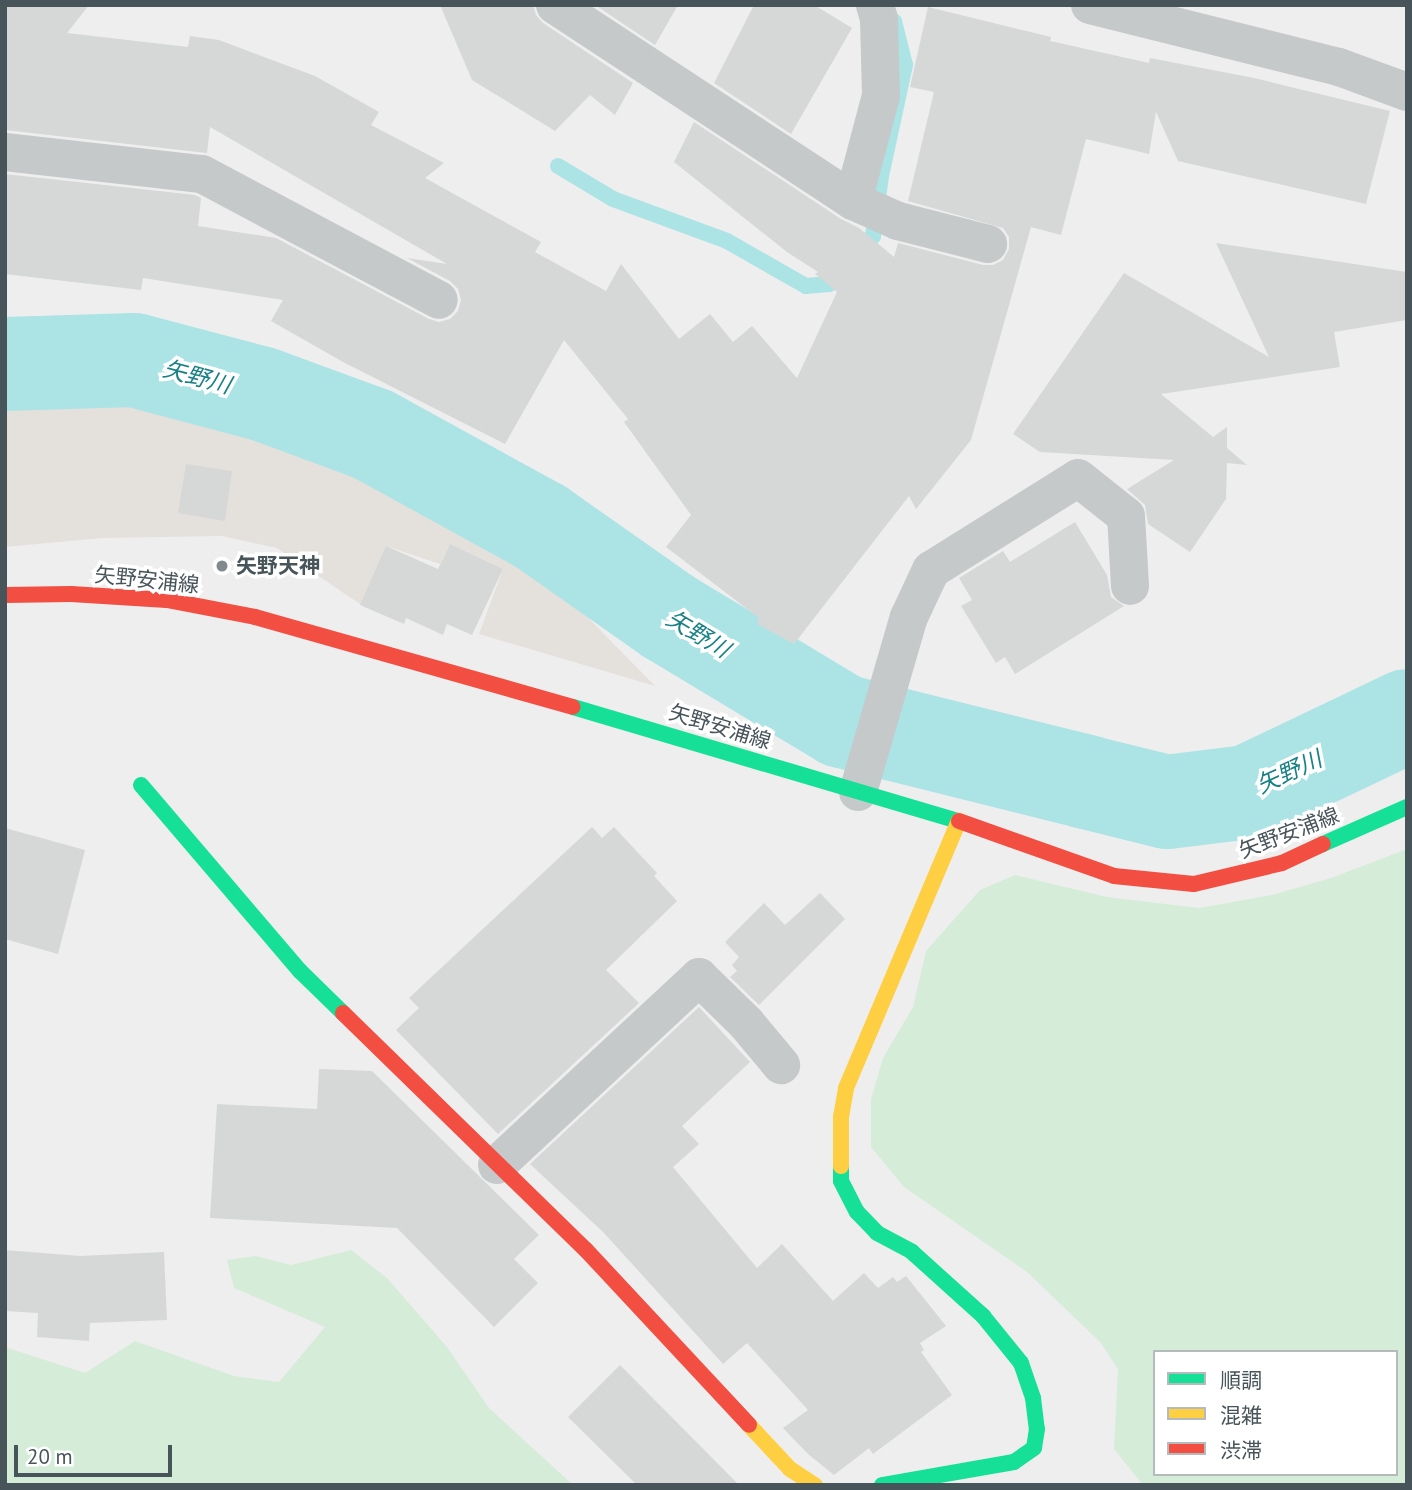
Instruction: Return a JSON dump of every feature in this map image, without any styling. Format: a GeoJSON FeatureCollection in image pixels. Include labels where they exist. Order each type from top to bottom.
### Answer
{"type":"FeatureCollection","features":[{"type":"Feature","properties":{"kind":"street"},"geometry":{"type":"LineString","coordinates":[[555,5],[853,201],[898,220],[988,244]]}},
{"type":"Feature","properties":{"kind":"street"},"geometry":{"type":"LineString","coordinates":[[853,201],[881,96],[879,19],[875,5]]}},
{"type":"Feature","properties":{"kind":"street"},"geometry":{"type":"LineString","coordinates":[[1090,5],[1339,67],[1407,92]]}},
{"type":"Feature","properties":{"kind":"street"},"geometry":{"type":"LineString","coordinates":[[5,152],[202,174],[439,300]]}},
{"type":"Feature","properties":{"kind":"street"},"geometry":{"type":"LineString","coordinates":[[858,792],[909,617],[931,570],[1078,478],[1126,516],[1130,586]]}},
{"type":"Feature","properties":{"kind":"street","name":"矢野安浦線"},"geometry":{"type":"LineString","coordinates":[[5,595],[71,594],[167,600],[255,617],[681,737],[959,821],[1114,876],[1194,884],[1282,863],[1407,807]]}},
{"type":"Feature","properties":{"kind":"street"},"geometry":{"type":"LineString","coordinates":[[141,785],[300,971],[586,1250],[790,1469],[815,1485]]}},
{"type":"Feature","properties":{"kind":"street"},"geometry":{"type":"LineString","coordinates":[[882,1485],[1014,1462],[1034,1448],[1037,1429],[1034,1398],[1021,1363],[984,1316],[912,1252],[877,1233],[857,1212],[841,1181],[841,1117],[846,1088],[959,821]]}},
{"type":"Feature","properties":{"kind":"street"},"geometry":{"type":"LineString","coordinates":[[497,1165],[699,976],[746,1023],[780,1065]]}},
{"type":"Feature","properties":{"kind":"shaded area"},"geometry":{"type":"Polygon","coordinates":[[[31,396],[182,407],[276,433],[553,582],[655,686],[479,634],[503,569],[450,544],[440,564],[386,546],[366,608],[277,548],[222,536],[102,538],[5,547],[5,403],[31,396]]]}},
{"type":"Feature","properties":{"kind":"green space"},"geometry":{"type":"Polygon","coordinates":[[[1407,849],[1407,1485],[1143,1485],[1114,1449],[1118,1369],[1100,1342],[1027,1272],[904,1187],[871,1147],[871,1099],[883,1058],[913,1007],[926,951],[980,890],[1015,875],[1107,897],[1199,908],[1272,895],[1331,878],[1407,849]]]}},
{"type":"Feature","properties":{"kind":"green space"},"geometry":{"type":"Polygon","coordinates":[[[351,1250],[387,1278],[447,1347],[489,1408],[573,1485],[5,1485],[5,1347],[85,1373],[135,1341],[234,1376],[279,1382],[325,1327],[234,1288],[227,1260],[256,1256],[291,1265],[351,1250]]]}},
{"type":"Feature","properties":{"kind":"building"},"geometry":{"type":"Polygon","coordinates":[[[5,5],[89,5],[67,33],[188,47],[190,36],[219,40],[315,76],[379,112],[371,125],[444,163],[425,178],[541,242],[535,252],[606,291],[621,264],[679,339],[710,314],[733,342],[752,326],[797,378],[837,292],[815,274],[818,272],[787,252],[674,162],[694,122],[841,219],[859,228],[894,257],[898,243],[983,265],[993,265],[1003,260],[1009,249],[1009,237],[1003,228],[908,201],[934,92],[910,87],[928,7],[1051,37],[1050,41],[1149,63],[1150,58],[1254,78],[1390,111],[1366,204],[1178,161],[1156,112],[1149,154],[1086,139],[1061,235],[1031,227],[971,440],[916,509],[909,496],[794,644],[757,624],[759,618],[666,547],[691,515],[624,422],[628,419],[564,340],[505,444],[343,362],[271,321],[283,300],[143,278],[141,290],[5,274],[5,174],[195,195],[201,198],[198,226],[276,238],[429,319],[439,322],[450,319],[458,311],[461,300],[458,289],[450,281],[407,258],[447,264],[210,127],[207,153],[5,130],[5,5]]]}},
{"type":"Feature","properties":{"kind":"building"},"geometry":{"type":"Polygon","coordinates":[[[440,5],[533,5],[536,15],[543,23],[633,83],[615,115],[590,95],[555,131],[472,80],[440,5]]]}},
{"type":"Feature","properties":{"kind":"building"},"geometry":{"type":"Polygon","coordinates":[[[595,5],[678,5],[655,45],[595,5]]]}},
{"type":"Feature","properties":{"kind":"building"},"geometry":{"type":"Polygon","coordinates":[[[754,5],[814,5],[852,28],[791,134],[714,83],[754,5]]]}},
{"type":"Feature","properties":{"kind":"building"},"geometry":{"type":"Polygon","coordinates":[[[1216,243],[1407,272],[1407,320],[1334,332],[1340,367],[1161,394],[1213,437],[1227,427],[1227,448],[1247,465],[1227,463],[1226,499],[1190,552],[1148,524],[1145,505],[1127,489],[1174,460],[1040,452],[1013,434],[1124,273],[1269,357],[1216,243]]]}},
{"type":"Feature","properties":{"kind":"building"},"geometry":{"type":"Polygon","coordinates":[[[186,464],[232,471],[225,521],[178,513],[186,464]]]}},
{"type":"Feature","properties":{"kind":"building"},"geometry":{"type":"Polygon","coordinates":[[[1075,522],[1107,575],[1111,597],[1124,606],[1015,674],[1005,657],[996,663],[961,606],[972,600],[959,578],[1003,551],[1010,562],[1075,522]]]}},
{"type":"Feature","properties":{"kind":"building"},"geometry":{"type":"Polygon","coordinates":[[[450,544],[503,569],[472,635],[447,624],[443,635],[406,618],[404,624],[360,605],[386,546],[438,569],[450,544]]]}},
{"type":"Feature","properties":{"kind":"building"},"geometry":{"type":"Polygon","coordinates":[[[592,827],[602,838],[614,827],[657,873],[654,876],[677,901],[606,970],[639,1003],[498,1134],[396,1030],[419,1008],[409,998],[592,827]]]}},
{"type":"Feature","properties":{"kind":"building"},"geometry":{"type":"Polygon","coordinates":[[[5,828],[85,850],[58,954],[5,939],[5,828]]]}},
{"type":"Feature","properties":{"kind":"building"},"geometry":{"type":"Polygon","coordinates":[[[820,893],[845,919],[759,1005],[730,977],[737,971],[732,965],[739,957],[725,942],[764,903],[785,925],[820,893]]]}},
{"type":"Feature","properties":{"kind":"building"},"geometry":{"type":"Polygon","coordinates":[[[699,1007],[750,1062],[682,1126],[699,1144],[673,1167],[757,1268],[782,1244],[833,1301],[864,1273],[878,1288],[893,1277],[897,1282],[906,1276],[946,1326],[920,1343],[924,1350],[921,1352],[952,1395],[873,1454],[869,1448],[834,1475],[808,1454],[783,1428],[808,1410],[747,1343],[723,1364],[604,1233],[530,1164],[699,1007]]]}},
{"type":"Feature","properties":{"kind":"building"},"geometry":{"type":"Polygon","coordinates":[[[319,1069],[372,1071],[539,1235],[514,1259],[538,1283],[494,1327],[397,1228],[210,1218],[217,1104],[317,1109],[319,1069]]]}},
{"type":"Feature","properties":{"kind":"building"},"geometry":{"type":"Polygon","coordinates":[[[5,1250],[80,1256],[164,1252],[167,1320],[90,1323],[89,1341],[37,1337],[38,1313],[5,1311],[5,1250]]]}},
{"type":"Feature","properties":{"kind":"building"},"geometry":{"type":"Polygon","coordinates":[[[620,1365],[739,1485],[637,1485],[568,1417],[620,1365]]]}},
{"type":"Feature","properties":{"kind":"waterway"},"geometry":{"type":"LineString","coordinates":[[858,256],[873,236],[881,176],[905,65],[894,21]]}},
{"type":"Feature","properties":{"kind":"waterway"},"geometry":{"type":"LineString","coordinates":[[558,166],[613,199],[727,241],[806,286],[829,284],[844,273]]}},
{"type":"Feature","properties":{"kind":"waterway","name":"矢野川"},"geometry":{"type":"LineString","coordinates":[[5,364],[134,360],[263,394],[372,434],[541,527],[669,617],[842,721],[1167,802],[1248,792],[1407,716]]}},
{"type":"Feature","properties":{"kind":"traffic: fast"},"geometry":{"type":"LineString","coordinates":[[573,707],[959,821]]}},
{"type":"Feature","properties":{"kind":"traffic: fast"},"geometry":{"type":"LineString","coordinates":[[141,785],[300,971],[343,1013]]}},
{"type":"Feature","properties":{"kind":"traffic: fast"},"geometry":{"type":"LineString","coordinates":[[1323,844],[1407,807]]}},
{"type":"Feature","properties":{"kind":"traffic: fast"},"geometry":{"type":"LineString","coordinates":[[841,1166],[841,1181],[857,1212],[877,1233],[912,1252],[983,1316],[1021,1363],[1033,1398],[1037,1429],[1034,1448],[1014,1462],[882,1485]]}},
{"type":"Feature","properties":{"kind":"traffic: slow"},"geometry":{"type":"LineString","coordinates":[[841,1166],[841,1117],[846,1088],[959,821]]}},
{"type":"Feature","properties":{"kind":"traffic: slow"},"geometry":{"type":"LineString","coordinates":[[749,1425],[790,1469],[815,1485]]}},
{"type":"Feature","properties":{"kind":"traffic: jam"},"geometry":{"type":"LineString","coordinates":[[5,595],[71,594],[167,600],[255,617],[573,707]]}},
{"type":"Feature","properties":{"kind":"traffic: jam"},"geometry":{"type":"LineString","coordinates":[[959,821],[1114,876],[1194,884],[1282,863],[1323,844]]}},
{"type":"Feature","properties":{"kind":"traffic: jam"},"geometry":{"type":"LineString","coordinates":[[343,1013],[586,1250],[749,1425]]}},
{"type":"Feature","properties":{"kind":"place","name":"矢野天神"},"geometry":{"type":"Point","coordinates":[222,566]}}]}
